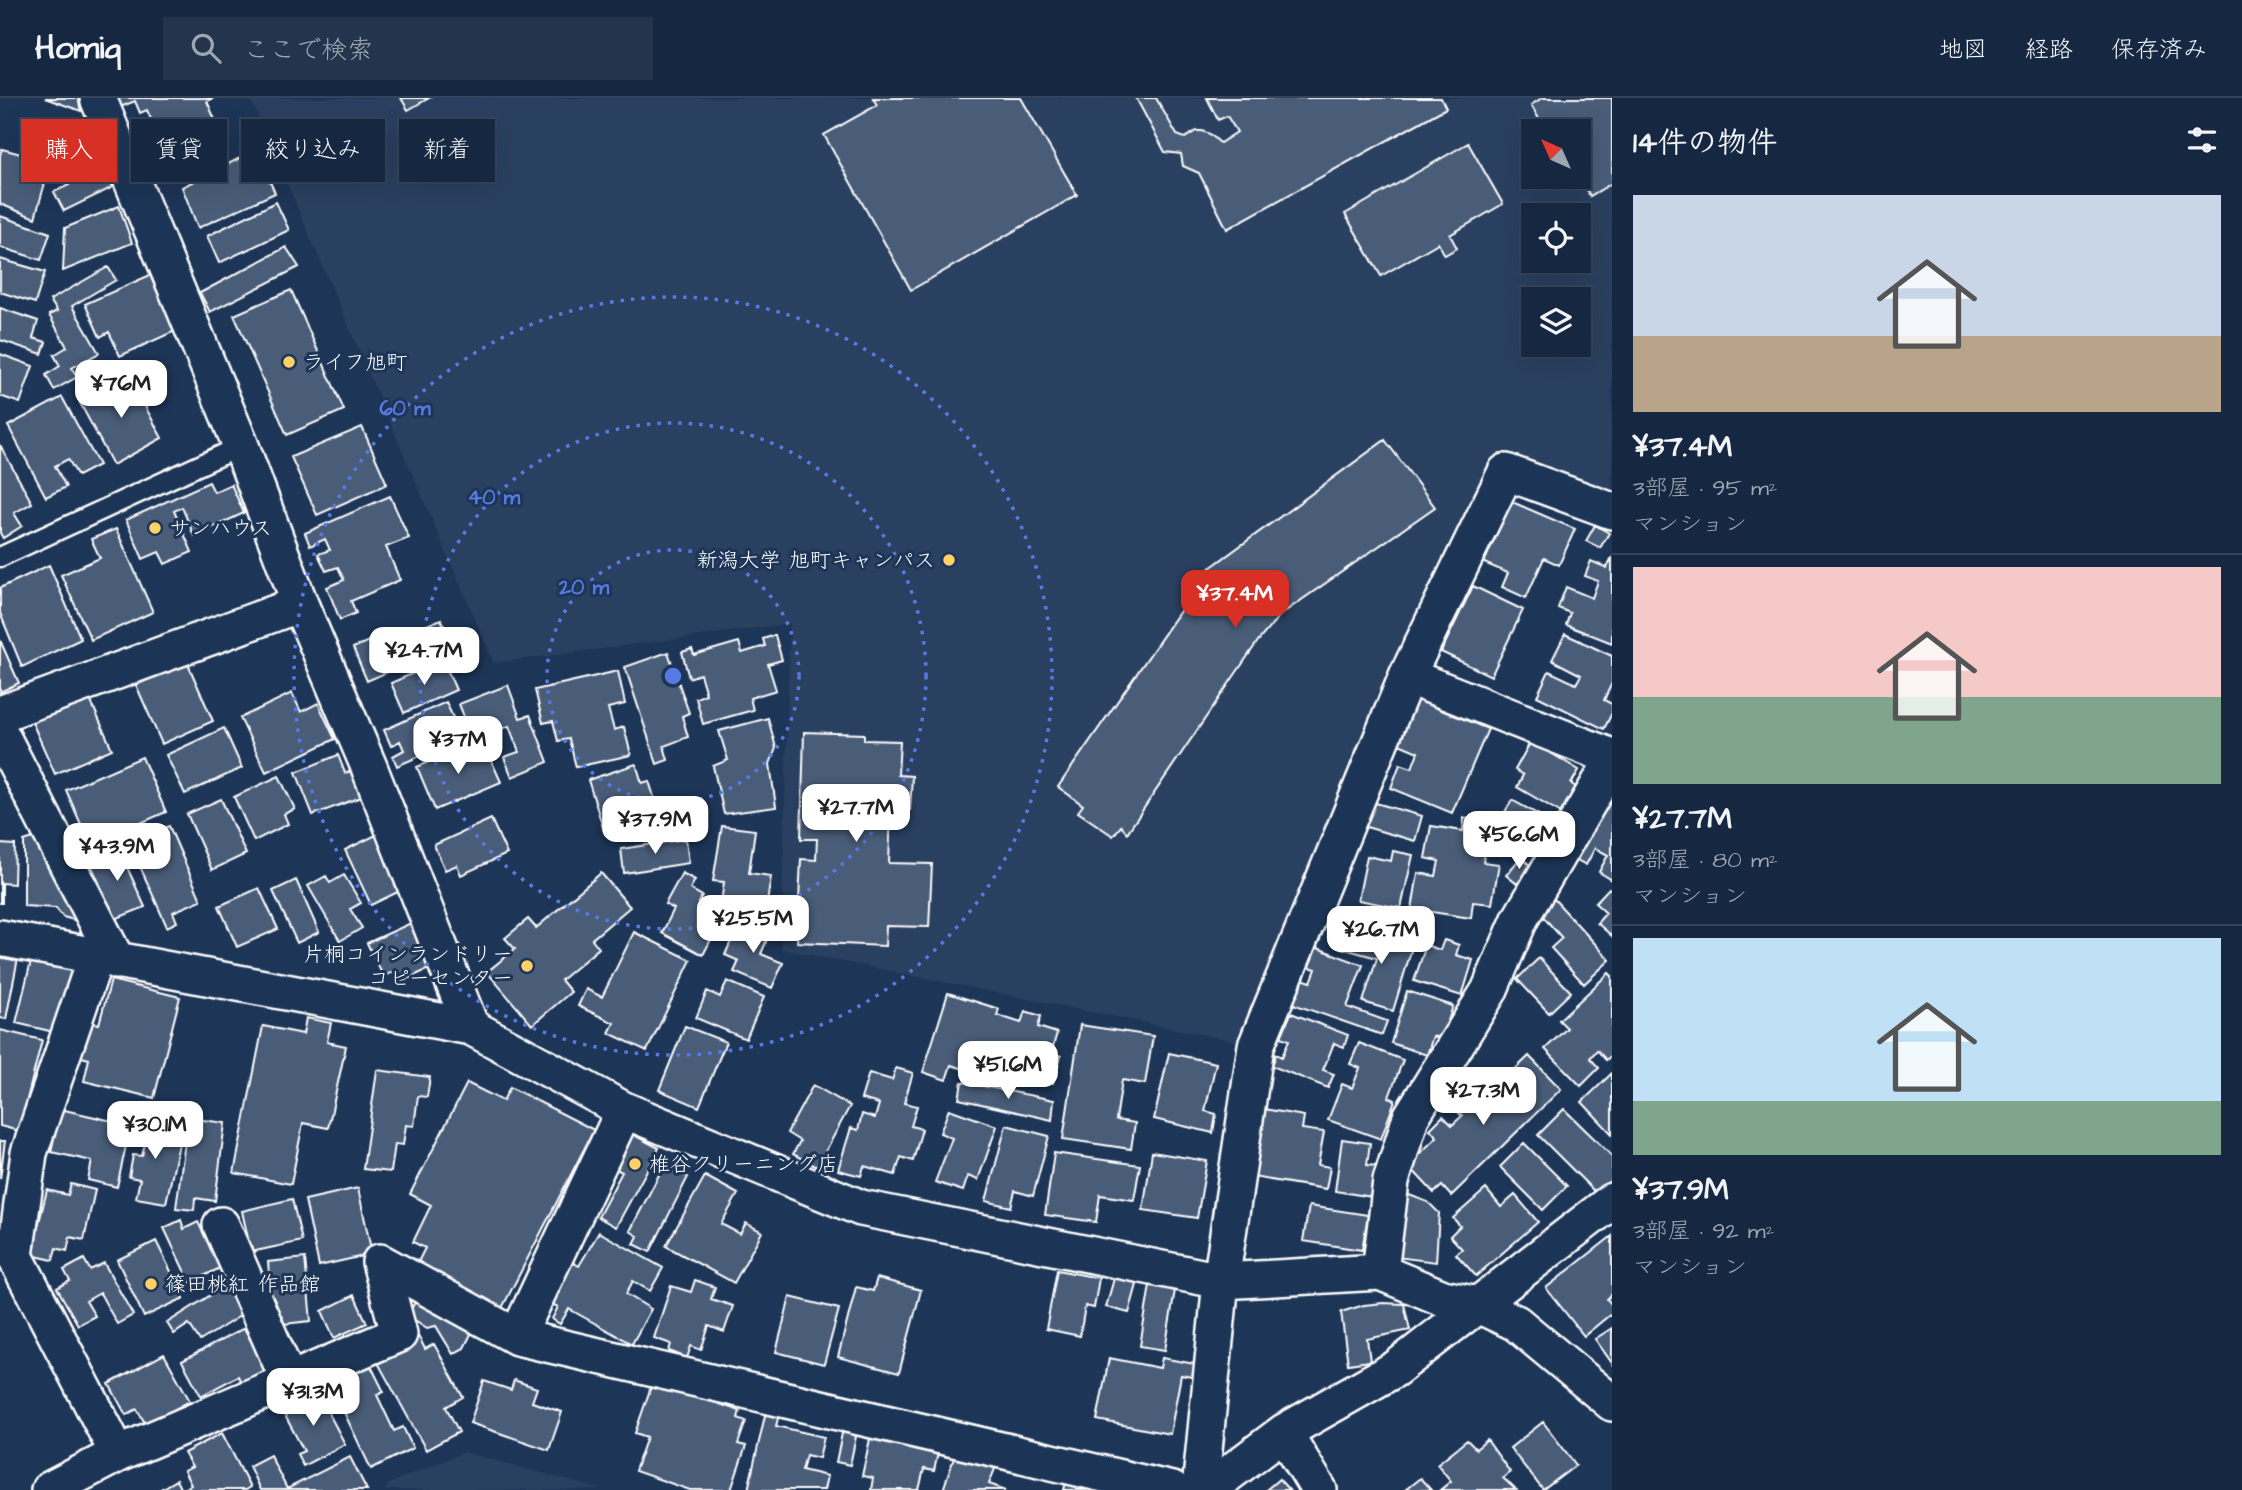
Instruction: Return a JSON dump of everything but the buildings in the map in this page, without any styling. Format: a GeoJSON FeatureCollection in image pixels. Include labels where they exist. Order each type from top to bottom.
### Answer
{"type":"FeatureCollection","features":[{"type":"Feature","properties":{"kind":"street"},"geometry":{"type":"LineString","coordinates":[[98,98],[241,446],[300,604],[369,767],[471,1027]]}},
{"type":"Feature","properties":{"kind":"street"},"geometry":{"type":"LineString","coordinates":[[1200,1490],[1221,1280],[1256,1046],[1407,676],[1506,472],[1612,511]]}},
{"type":"Feature","properties":{"kind":"street"},"geometry":{"type":"LineString","coordinates":[[0,714],[300,604]]}},
{"type":"Feature","properties":{"kind":"street"},"geometry":{"type":"LineString","coordinates":[[1380,1272],[1391,1181],[1411,1117],[1489,991],[1520,919],[1612,759],[1407,676]]}},
{"type":"Feature","properties":{"kind":"street"},"geometry":{"type":"LineString","coordinates":[[0,733],[107,958],[29,1153],[15,1256],[118,1454]]}},
{"type":"Feature","properties":{"kind":"street"},"geometry":{"type":"LineString","coordinates":[[0,938],[471,1027],[624,1110],[861,1208],[1221,1280],[1380,1272],[1443,1298],[1478,1305],[1516,1323],[1612,1403]]}},
{"type":"Feature","properties":{"kind":"street"},"geometry":{"type":"LineString","coordinates":[[517,1337],[624,1110]]}},
{"type":"Feature","properties":{"kind":"street"},"geometry":{"type":"LineString","coordinates":[[1207,1490],[1283,1432],[1395,1369],[1612,1201]]}},
{"type":"Feature","properties":{"kind":"street"},"geometry":{"type":"LineString","coordinates":[[221,1225],[289,1381]]}},
{"type":"Feature","properties":{"kind":"street"},"geometry":{"type":"LineString","coordinates":[[49,1490],[118,1454],[399,1334],[380,1262],[517,1337],[1172,1490]]}},
{"type":"Feature","properties":{"kind":"street"},"geometry":{"type":"LineString","coordinates":[[1283,1432],[1320,1490]]}},
{"type":"Feature","properties":{"kind":"lane"},"geometry":{"type":"LineString","coordinates":[[0,557],[241,446]]}},
{"type":"Feature","properties":{"kind":"shaded area","name":"新潟大学 旭町キャンパス"},"geometry":{"type":"Polygon","coordinates":[[[250,98],[1612,98],[1612,497],[1502,456],[1240,1042],[781,949],[790,624],[494,663],[286,182],[385,182],[385,119],[259,119],[250,98]]]}},
{"type":"Feature","properties":{"kind":"shaded area"},"geometry":{"type":"Polygon","coordinates":[[[464,1452],[603,1490],[385,1490],[388,1484],[464,1452]]]}},
{"type":"Feature","properties":{"kind":"place","name":"ライフ旭町"},"geometry":{"type":"Point","coordinates":[289,362]}},
{"type":"Feature","properties":{"kind":"place","name":"サンハウス"},"geometry":{"type":"Point","coordinates":[155,528]}},
{"type":"Feature","properties":{"kind":"place","name":"新潟大学 旭町キャンパス"},"geometry":{"type":"Point","coordinates":[949,560]}},
{"type":"Feature","properties":{"kind":"place","name":"片桐コインランドリー コピーセンター"},"geometry":{"type":"Point","coordinates":[527,966]}},
{"type":"Feature","properties":{"kind":"place","name":"椎谷クリーニング店"},"geometry":{"type":"Point","coordinates":[635,1164]}},
{"type":"Feature","properties":{"kind":"place","name":"篠田桃紅 作品館"},"geometry":{"type":"Point","coordinates":[151,1284]}}]}
